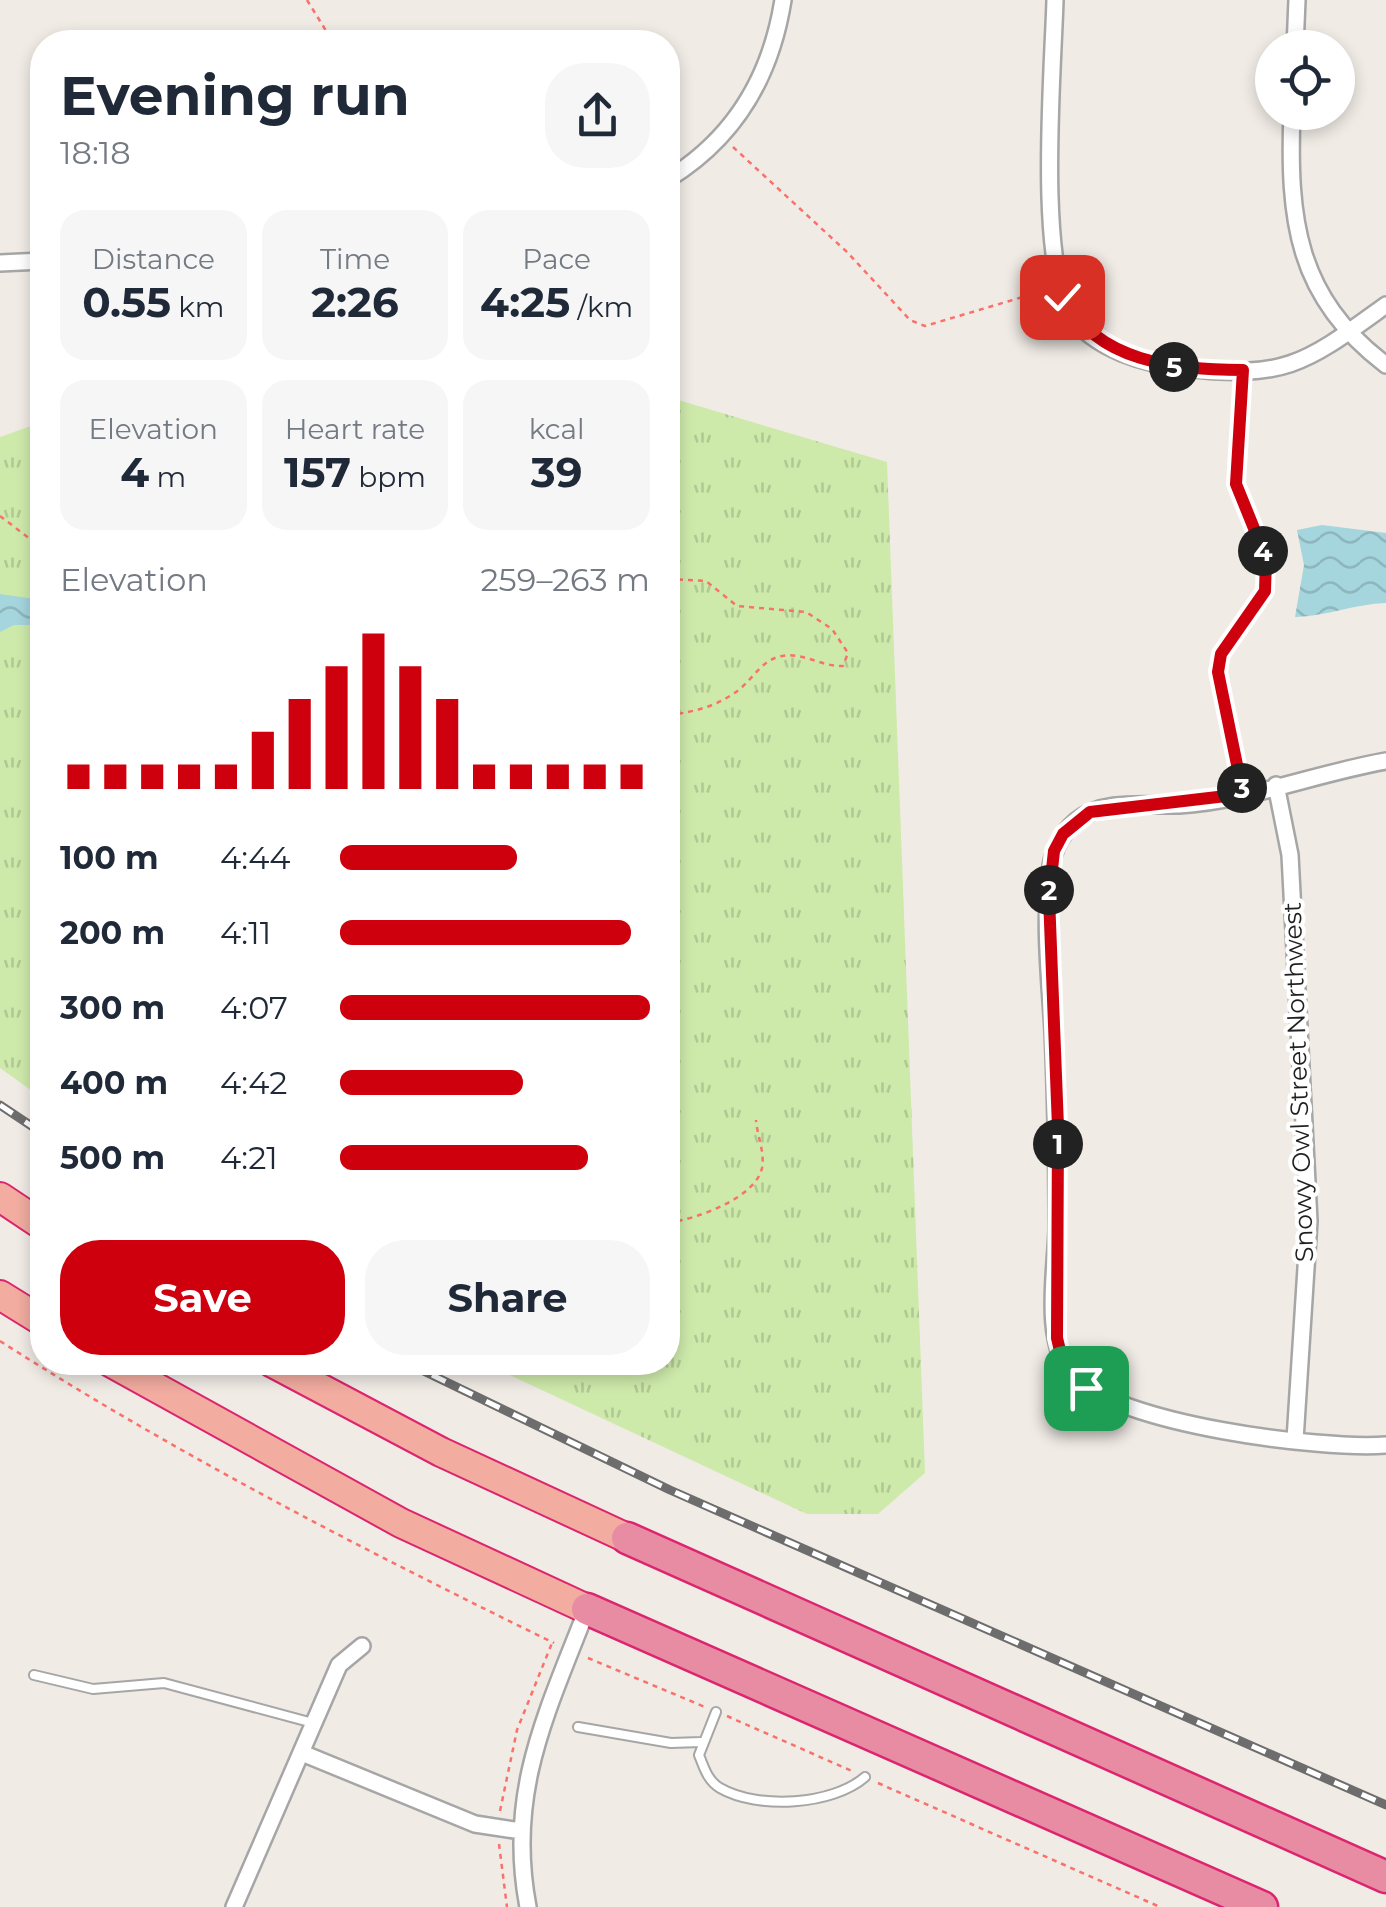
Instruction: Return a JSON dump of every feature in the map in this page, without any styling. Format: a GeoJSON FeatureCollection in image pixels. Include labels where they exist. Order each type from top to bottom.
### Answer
{"type":"FeatureCollection","features":[{"type":"Feature","properties":{"kind":"highway"},"geometry":{"type":"LineString","coordinates":[[0,1197],[30,1216]]}},
{"type":"Feature","properties":{"kind":"highway"},"geometry":{"type":"LineString","coordinates":[[2,1302],[30,1315]]}},
{"type":"Feature","properties":{"kind":"highway"},"geometry":{"type":"LineString","coordinates":[[133,1375],[401,1524],[1262,1907]]}},
{"type":"Feature","properties":{"kind":"highway"},"geometry":{"type":"LineString","coordinates":[[296,1375],[441,1452],[627,1538],[1386,1877]]}},
{"type":"Feature","properties":{"kind":"street"},"geometry":{"type":"LineString","coordinates":[[680,169],[718,138],[756,91],[778,36],[783,0]]}},
{"type":"Feature","properties":{"kind":"street"},"geometry":{"type":"LineString","coordinates":[[1055,0],[1051,248],[1060,292],[1074,319],[1092,337],[1167,366],[1243,370],[1288,367],[1386,305]]}},
{"type":"Feature","properties":{"kind":"street"},"geometry":{"type":"LineString","coordinates":[[1295,30],[1296,0]]}},
{"type":"Feature","properties":{"kind":"street"},"geometry":{"type":"LineString","coordinates":[[1293,130],[1296,233],[1322,298],[1347,333],[1386,365]]}},
{"type":"Feature","properties":{"kind":"street"},"geometry":{"type":"LineString","coordinates":[[0,263],[30,262]]}},
{"type":"Feature","properties":{"kind":"street"},"geometry":{"type":"LineString","coordinates":[[1386,761],[1243,794],[1182,804],[1109,807],[1078,820],[1063,834],[1054,851],[1049,897],[1058,1127],[1056,1307],[1063,1363],[1086,1388],[1130,1406],[1224,1431],[1386,1445]]}},
{"type":"Feature","properties":{"kind":"street","name":"Snowy Owl Street Northwest"},"geometry":{"type":"LineString","coordinates":[[1276,785],[1290,855],[1308,1221],[1294,1440]]}},
{"type":"Feature","properties":{"kind":"street"},"geometry":{"type":"LineString","coordinates":[[528,1907],[520,1831],[532,1752],[588,1610]]}},
{"type":"Feature","properties":{"kind":"street"},"geometry":{"type":"LineString","coordinates":[[234,1907],[338,1665],[362,1646]]}},
{"type":"Feature","properties":{"kind":"street"},"geometry":{"type":"LineString","coordinates":[[302,1753],[475,1824],[520,1831]]}},
{"type":"Feature","properties":{"kind":"lane"},"geometry":{"type":"LineString","coordinates":[[34,1675],[93,1689],[164,1683],[313,1723]]}},
{"type":"Feature","properties":{"kind":"lane"},"geometry":{"type":"LineString","coordinates":[[716,1712],[699,1755],[705,1772],[718,1787],[748,1799],[833,1794],[866,1778]]}},
{"type":"Feature","properties":{"kind":"lane"},"geometry":{"type":"LineString","coordinates":[[578,1727],[671,1743],[701,1742]]}},
{"type":"Feature","properties":{"kind":"path"},"geometry":{"type":"LineString","coordinates":[[307,0],[326,30]]}},
{"type":"Feature","properties":{"kind":"path"},"geometry":{"type":"LineString","coordinates":[[718,138],[847,252],[910,320],[924,326],[1060,292]]}},
{"type":"Feature","properties":{"kind":"path"},"geometry":{"type":"LineString","coordinates":[[1243,370],[1236,484],[1266,558],[1265,591],[1221,654],[1218,672],[1243,794]]}},
{"type":"Feature","properties":{"kind":"path"},"geometry":{"type":"LineString","coordinates":[[0,516],[30,539]]}},
{"type":"Feature","properties":{"kind":"path"},"geometry":{"type":"LineString","coordinates":[[680,580],[706,581],[737,606],[806,612],[832,630],[848,654],[843,666],[797,656],[768,660],[738,690],[716,704],[680,714]]}},
{"type":"Feature","properties":{"kind":"path"},"geometry":{"type":"LineString","coordinates":[[680,1220],[708,1213],[760,1175],[763,1164],[756,1120]]}},
{"type":"Feature","properties":{"kind":"path"},"geometry":{"type":"LineString","coordinates":[[0,1341],[30,1359]]}},
{"type":"Feature","properties":{"kind":"path"},"geometry":{"type":"LineString","coordinates":[[55,1375],[181,1452],[366,1551],[552,1642],[524,1708],[500,1812]]}},
{"type":"Feature","properties":{"kind":"path"},"geometry":{"type":"LineString","coordinates":[[499,1844],[507,1907]]}},
{"type":"Feature","properties":{"kind":"green space"},"geometry":{"type":"Polygon","coordinates":[[[680,401],[887,462],[925,1473],[878,1514],[807,1514],[510,1375],[680,1375],[680,401]]]}},
{"type":"Feature","properties":{"kind":"green space"},"geometry":{"type":"Polygon","coordinates":[[[30,426],[30,1089],[0,1068],[0,437],[30,426]]]}},
{"type":"Feature","properties":{"kind":"water"},"geometry":{"type":"Polygon","coordinates":[[[1322,525],[1386,533],[1386,603],[1295,617],[1304,565],[1297,530],[1322,525]]]}},
{"type":"Feature","properties":{"kind":"water"},"geometry":{"type":"Polygon","coordinates":[[[0,594],[30,598],[30,625],[14,625],[0,632],[0,594]]]}},
{"type":"Feature","properties":{"kind":"railway"},"geometry":{"type":"LineString","coordinates":[[0,1105],[30,1125]]}},
{"type":"Feature","properties":{"kind":"railway"},"geometry":{"type":"LineString","coordinates":[[432,1375],[670,1490],[1386,1805]]}},
{"type":"Feature","properties":{"kind":"route"},"geometry":{"type":"LineString","coordinates":[[1062,297],[1074,319],[1092,337],[1120,351],[1167,366],[1243,370],[1236,484],[1266,558],[1265,591],[1221,654],[1218,672],[1243,794],[1090,812],[1063,834],[1054,851],[1049,897],[1058,1127],[1057,1338],[1063,1363],[1086,1388]]}}]}
